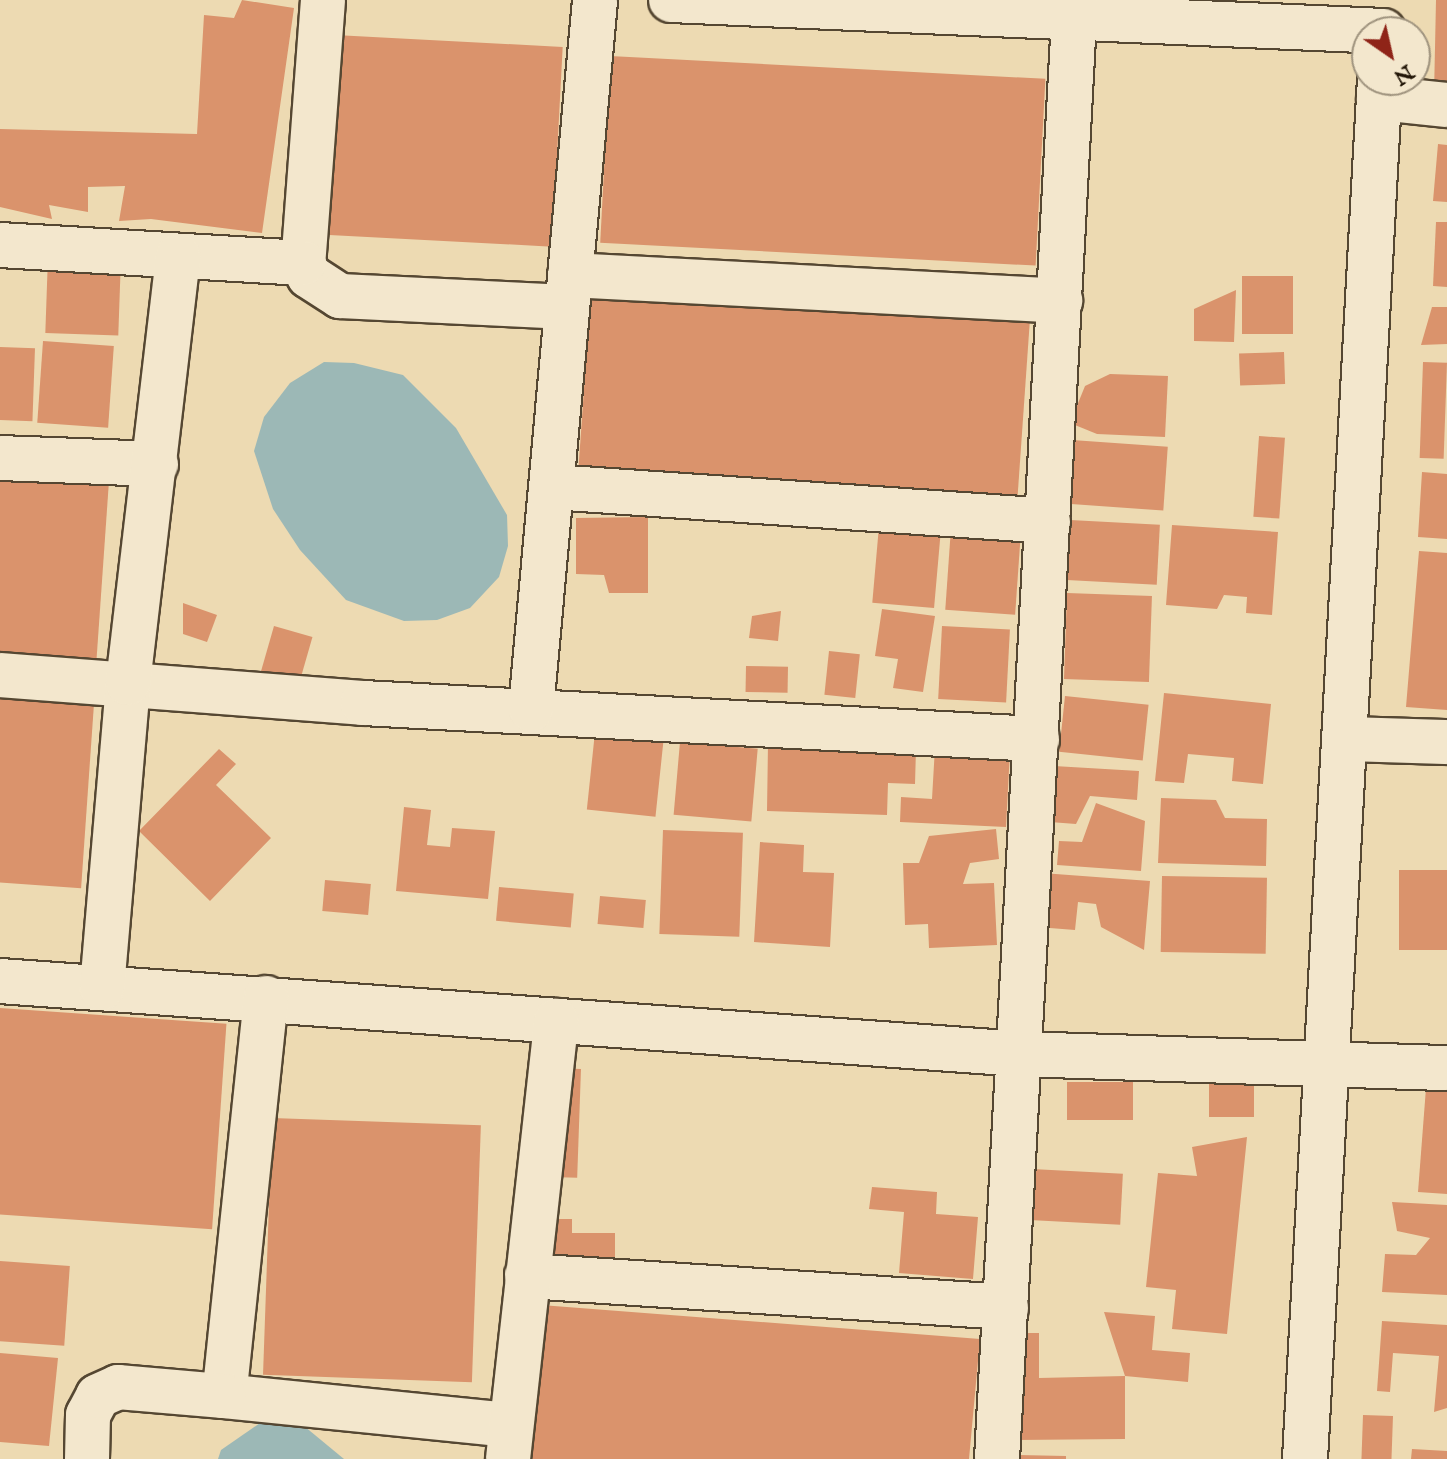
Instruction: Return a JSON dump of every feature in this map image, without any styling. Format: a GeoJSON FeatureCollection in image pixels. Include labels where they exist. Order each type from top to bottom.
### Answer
{"type":"FeatureCollection","features":[{"type":"Feature","properties":{"kind":"street"},"geometry":{"type":"LineString","coordinates":[[323,0],[303,263],[318,286],[340,296],[569,291],[1060,301]]}},
{"type":"Feature","properties":{"kind":"street"},"geometry":{"type":"LineString","coordinates":[[531,709],[595,0]]}},
{"type":"Feature","properties":{"kind":"street"},"geometry":{"type":"LineString","coordinates":[[671,0],[1075,10],[1351,30]]}},
{"type":"Feature","properties":{"kind":"street"},"geometry":{"type":"LineString","coordinates":[[997,1459],[1075,10]]}},
{"type":"Feature","properties":{"kind":"street"},"geometry":{"type":"LineString","coordinates":[[1305,1459],[1380,96]]}},
{"type":"Feature","properties":{"kind":"street"},"geometry":{"type":"LineString","coordinates":[[1409,96],[1447,105]]}},
{"type":"Feature","properties":{"kind":"street"},"geometry":{"type":"LineString","coordinates":[[0,245],[303,263]]}},
{"type":"Feature","properties":{"kind":"street"},"geometry":{"type":"LineString","coordinates":[[102,988],[128,683],[178,256]]}},
{"type":"Feature","properties":{"kind":"street"},"geometry":{"type":"LineString","coordinates":[[0,458],[156,464]]}},
{"type":"Feature","properties":{"kind":"street"},"geometry":{"type":"LineString","coordinates":[[552,487],[1048,521]]}},
{"type":"Feature","properties":{"kind":"street"},"geometry":{"type":"LineString","coordinates":[[0,675],[363,703],[531,709],[1037,739]]}},
{"type":"Feature","properties":{"kind":"street"},"geometry":{"type":"LineString","coordinates":[[1346,739],[1447,742]]}},
{"type":"Feature","properties":{"kind":"street"},"geometry":{"type":"LineString","coordinates":[[0,981],[1020,1054],[1447,1068]]}},
{"type":"Feature","properties":{"kind":"street"},"geometry":{"type":"LineString","coordinates":[[224,1396],[266,998]]}},
{"type":"Feature","properties":{"kind":"street"},"geometry":{"type":"LineString","coordinates":[[87,1459],[88,1415],[98,1396],[118,1387],[224,1396],[510,1442],[556,1021]]}},
{"type":"Feature","properties":{"kind":"street"},"geometry":{"type":"LineString","coordinates":[[527,1276],[1006,1307]]}},
{"type":"Feature","properties":{"kind":"water"},"geometry":{"type":"Polygon","coordinates":[[[324,362],[354,363],[403,375],[456,428],[507,515],[508,546],[499,577],[470,608],[437,620],[404,621],[346,600],[300,550],[273,509],[254,451],[264,417],[290,383],[324,362]]]}},
{"type":"Feature","properties":{"kind":"water"},"geometry":{"type":"Polygon","coordinates":[[[263,1421],[304,1426],[344,1459],[218,1459],[221,1450],[263,1421]]]}},
{"type":"Feature","properties":{"kind":"building"},"geometry":{"type":"Polygon","coordinates":[[[242,0],[294,8],[262,233],[151,219],[119,221],[125,186],[88,187],[88,212],[49,205],[52,219],[0,207],[0,129],[197,134],[204,15],[234,18],[242,0]]]}},
{"type":"Feature","properties":{"kind":"building"},"geometry":{"type":"Polygon","coordinates":[[[1436,0],[1447,0],[1447,95],[1434,95],[1436,0]]]}},
{"type":"Feature","properties":{"kind":"building"},"geometry":{"type":"Polygon","coordinates":[[[335,35],[563,47],[552,247],[325,235],[335,35]]]}},
{"type":"Feature","properties":{"kind":"building"},"geometry":{"type":"Polygon","coordinates":[[[610,56],[1045,79],[1036,266],[600,243],[610,56]]]}},
{"type":"Feature","properties":{"kind":"building"},"geometry":{"type":"Polygon","coordinates":[[[1438,144],[1447,145],[1447,202],[1433,201],[1438,144]]]}},
{"type":"Feature","properties":{"kind":"building"},"geometry":{"type":"Polygon","coordinates":[[[1436,222],[1447,222],[1447,287],[1433,286],[1436,222]]]}},
{"type":"Feature","properties":{"kind":"building"},"geometry":{"type":"Polygon","coordinates":[[[48,256],[121,259],[118,336],[45,333],[48,256]]]}},
{"type":"Feature","properties":{"kind":"building"},"geometry":{"type":"Polygon","coordinates":[[[1242,276],[1293,276],[1293,334],[1242,334],[1242,276]]]}},
{"type":"Feature","properties":{"kind":"building"},"geometry":{"type":"Polygon","coordinates":[[[591,289],[1030,320],[1017,499],[578,469],[591,289]]]}},
{"type":"Feature","properties":{"kind":"building"},"geometry":{"type":"Polygon","coordinates":[[[1236,290],[1234,342],[1194,341],[1194,309],[1236,290]]]}},
{"type":"Feature","properties":{"kind":"building"},"geometry":{"type":"Polygon","coordinates":[[[1432,307],[1447,307],[1447,344],[1421,345],[1432,307]]]}},
{"type":"Feature","properties":{"kind":"building"},"geometry":{"type":"Polygon","coordinates":[[[43,341],[114,346],[108,428],[37,423],[43,341]]]}},
{"type":"Feature","properties":{"kind":"building"},"geometry":{"type":"Polygon","coordinates":[[[0,347],[35,348],[32,421],[0,420],[0,347]]]}},
{"type":"Feature","properties":{"kind":"building"},"geometry":{"type":"Polygon","coordinates":[[[1284,352],[1285,384],[1240,386],[1239,354],[1284,352]]]}},
{"type":"Feature","properties":{"kind":"building"},"geometry":{"type":"Polygon","coordinates":[[[1423,362],[1447,363],[1444,459],[1420,458],[1423,362]]]}},
{"type":"Feature","properties":{"kind":"building"},"geometry":{"type":"Polygon","coordinates":[[[1110,374],[1168,376],[1165,437],[1097,434],[1070,423],[1085,386],[1110,374]]]}},
{"type":"Feature","properties":{"kind":"building"},"geometry":{"type":"Polygon","coordinates":[[[1259,436],[1285,438],[1279,519],[1253,517],[1259,436]]]}},
{"type":"Feature","properties":{"kind":"building"},"geometry":{"type":"Polygon","coordinates":[[[1072,440],[1168,447],[1163,511],[1068,504],[1072,440]]]}},
{"type":"Feature","properties":{"kind":"building"},"geometry":{"type":"Polygon","coordinates":[[[1422,472],[1447,474],[1447,539],[1418,537],[1422,472]]]}},
{"type":"Feature","properties":{"kind":"building"},"geometry":{"type":"Polygon","coordinates":[[[0,477],[109,485],[96,672],[0,665],[0,477]]]}},
{"type":"Feature","properties":{"kind":"building"},"geometry":{"type":"Polygon","coordinates":[[[648,517],[648,593],[609,593],[604,575],[576,574],[576,518],[648,517]]]}},
{"type":"Feature","properties":{"kind":"building"},"geometry":{"type":"Polygon","coordinates":[[[1070,520],[1160,525],[1157,585],[1067,580],[1070,520]]]}},
{"type":"Feature","properties":{"kind":"building"},"geometry":{"type":"Polygon","coordinates":[[[1172,525],[1278,532],[1272,615],[1246,613],[1247,597],[1224,595],[1217,609],[1166,605],[1172,525]]]}},
{"type":"Feature","properties":{"kind":"building"},"geometry":{"type":"Polygon","coordinates":[[[879,526],[941,531],[934,608],[872,603],[879,526]]]}},
{"type":"Feature","properties":{"kind":"building"},"geometry":{"type":"Polygon","coordinates":[[[951,528],[1021,533],[1015,615],[945,610],[951,528]]]}},
{"type":"Feature","properties":{"kind":"building"},"geometry":{"type":"Polygon","coordinates":[[[1419,551],[1447,553],[1447,710],[1406,707],[1419,551]]]}},
{"type":"Feature","properties":{"kind":"building"},"geometry":{"type":"Polygon","coordinates":[[[1067,593],[1152,596],[1149,682],[1064,679],[1067,593]]]}},
{"type":"Feature","properties":{"kind":"building"},"geometry":{"type":"Polygon","coordinates":[[[183,603],[217,615],[207,642],[183,634],[183,603]]]}},
{"type":"Feature","properties":{"kind":"building"},"geometry":{"type":"Polygon","coordinates":[[[882,609],[935,616],[923,692],[893,688],[898,659],[875,656],[882,609]]]}},
{"type":"Feature","properties":{"kind":"building"},"geometry":{"type":"Polygon","coordinates":[[[781,611],[778,641],[749,638],[752,616],[781,611]]]}},
{"type":"Feature","properties":{"kind":"building"},"geometry":{"type":"Polygon","coordinates":[[[274,626],[312,637],[298,687],[260,676],[274,626]]]}},
{"type":"Feature","properties":{"kind":"building"},"geometry":{"type":"Polygon","coordinates":[[[942,626],[1010,630],[1006,702],[938,699],[942,626]]]}},
{"type":"Feature","properties":{"kind":"building"},"geometry":{"type":"Polygon","coordinates":[[[829,651],[860,654],[855,698],[824,695],[829,651]]]}},
{"type":"Feature","properties":{"kind":"building"},"geometry":{"type":"Polygon","coordinates":[[[746,666],[788,667],[788,693],[746,692],[746,666]]]}},
{"type":"Feature","properties":{"kind":"building"},"geometry":{"type":"Polygon","coordinates":[[[0,686],[95,693],[81,888],[0,882],[0,686]]]}},
{"type":"Feature","properties":{"kind":"building"},"geometry":{"type":"Polygon","coordinates":[[[1164,693],[1271,704],[1263,784],[1232,781],[1234,758],[1188,754],[1184,783],[1155,781],[1164,693]]]}},
{"type":"Feature","properties":{"kind":"building"},"geometry":{"type":"Polygon","coordinates":[[[1065,696],[1149,705],[1143,760],[1059,752],[1065,696]]]}},
{"type":"Feature","properties":{"kind":"building"},"geometry":{"type":"Polygon","coordinates":[[[595,732],[664,739],[655,817],[587,810],[595,732]]]}},
{"type":"Feature","properties":{"kind":"building"},"geometry":{"type":"Polygon","coordinates":[[[680,742],[758,749],[751,822],[674,815],[680,742]]]}},
{"type":"Feature","properties":{"kind":"building"},"geometry":{"type":"Polygon","coordinates":[[[768,744],[916,749],[915,784],[888,783],[887,815],[767,811],[768,744]]]}},
{"type":"Feature","properties":{"kind":"building"},"geometry":{"type":"Polygon","coordinates":[[[935,747],[1010,751],[1006,827],[900,822],[901,797],[932,799],[935,747]]]}},
{"type":"Feature","properties":{"kind":"building"},"geometry":{"type":"Polygon","coordinates":[[[219,749],[236,764],[216,785],[271,838],[210,901],[139,831],[219,749]]]}},
{"type":"Feature","properties":{"kind":"building"},"geometry":{"type":"Polygon","coordinates":[[[1054,766],[1139,771],[1137,800],[1090,796],[1076,824],[1050,822],[1054,766]]]}},
{"type":"Feature","properties":{"kind":"building"},"geometry":{"type":"Polygon","coordinates":[[[1161,798],[1216,800],[1225,818],[1267,819],[1266,866],[1158,863],[1161,798]]]}},
{"type":"Feature","properties":{"kind":"building"},"geometry":{"type":"Polygon","coordinates":[[[1096,803],[1145,821],[1141,871],[1057,865],[1059,841],[1082,842],[1096,803]]]}},
{"type":"Feature","properties":{"kind":"building"},"geometry":{"type":"Polygon","coordinates":[[[404,807],[431,810],[427,845],[450,847],[452,828],[495,831],[488,899],[396,891],[404,807]]]}},
{"type":"Feature","properties":{"kind":"building"},"geometry":{"type":"Polygon","coordinates":[[[996,829],[999,859],[970,863],[963,884],[994,883],[997,945],[929,948],[928,924],[905,925],[903,863],[919,863],[929,836],[996,829]]]}},
{"type":"Feature","properties":{"kind":"building"},"geometry":{"type":"Polygon","coordinates":[[[663,830],[743,833],[739,937],[659,934],[663,830]]]}},
{"type":"Feature","properties":{"kind":"building"},"geometry":{"type":"Polygon","coordinates":[[[760,842],[804,845],[803,872],[834,873],[830,947],[754,942],[760,842]]]}},
{"type":"Feature","properties":{"kind":"building"},"geometry":{"type":"Polygon","coordinates":[[[1399,870],[1447,870],[1447,950],[1399,950],[1399,870]]]}},
{"type":"Feature","properties":{"kind":"building"},"geometry":{"type":"Polygon","coordinates":[[[1042,873],[1150,881],[1144,950],[1101,927],[1096,904],[1078,902],[1075,930],[1037,927],[1042,873]]]}},
{"type":"Feature","properties":{"kind":"building"},"geometry":{"type":"Polygon","coordinates":[[[1162,876],[1267,878],[1266,954],[1161,952],[1162,876]]]}},
{"type":"Feature","properties":{"kind":"building"},"geometry":{"type":"Polygon","coordinates":[[[325,880],[371,884],[368,915],[322,911],[325,880]]]}},
{"type":"Feature","properties":{"kind":"building"},"geometry":{"type":"Polygon","coordinates":[[[499,887],[574,894],[571,927],[496,921],[499,887]]]}},
{"type":"Feature","properties":{"kind":"building"},"geometry":{"type":"Polygon","coordinates":[[[600,896],[646,900],[643,928],[598,924],[600,896]]]}},
{"type":"Feature","properties":{"kind":"building"},"geometry":{"type":"Polygon","coordinates":[[[0,1008],[226,1024],[212,1229],[0,1215],[0,1008]]]}},
{"type":"Feature","properties":{"kind":"building"},"geometry":{"type":"Polygon","coordinates":[[[555,1068],[581,1069],[577,1178],[551,1177],[555,1068]]]}},
{"type":"Feature","properties":{"kind":"building"},"geometry":{"type":"Polygon","coordinates":[[[1067,1082],[1133,1082],[1133,1120],[1067,1120],[1067,1082]]]}},
{"type":"Feature","properties":{"kind":"building"},"geometry":{"type":"Polygon","coordinates":[[[1209,1084],[1254,1084],[1254,1117],[1209,1117],[1209,1084]]]}},
{"type":"Feature","properties":{"kind":"building"},"geometry":{"type":"Polygon","coordinates":[[[1426,1088],[1447,1090],[1447,1194],[1418,1192],[1426,1088]]]}},
{"type":"Feature","properties":{"kind":"building"},"geometry":{"type":"Polygon","coordinates":[[[272,1118],[481,1125],[472,1382],[263,1375],[272,1118]]]}},
{"type":"Feature","properties":{"kind":"building"},"geometry":{"type":"Polygon","coordinates":[[[1247,1137],[1227,1334],[1172,1329],[1176,1290],[1146,1287],[1158,1173],[1197,1176],[1192,1147],[1247,1137]]]}},
{"type":"Feature","properties":{"kind":"building"},"geometry":{"type":"Polygon","coordinates":[[[1032,1169],[1123,1174],[1120,1225],[1029,1220],[1032,1169]]]}},
{"type":"Feature","properties":{"kind":"building"},"geometry":{"type":"Polygon","coordinates":[[[872,1187],[937,1192],[936,1214],[978,1217],[973,1279],[899,1273],[904,1212],[869,1209],[872,1187]]]}},
{"type":"Feature","properties":{"kind":"building"},"geometry":{"type":"Polygon","coordinates":[[[1392,1202],[1447,1205],[1447,1295],[1382,1292],[1385,1254],[1416,1255],[1430,1238],[1397,1231],[1392,1202]]]}},
{"type":"Feature","properties":{"kind":"building"},"geometry":{"type":"Polygon","coordinates":[[[539,1219],[572,1219],[572,1233],[615,1233],[615,1263],[539,1263],[539,1219]]]}},
{"type":"Feature","properties":{"kind":"building"},"geometry":{"type":"Polygon","coordinates":[[[0,1261],[70,1266],[64,1346],[0,1341],[0,1261]]]}},
{"type":"Feature","properties":{"kind":"building"},"geometry":{"type":"Polygon","coordinates":[[[528,1304],[980,1339],[969,1459],[515,1459],[528,1304]]]}},
{"type":"Feature","properties":{"kind":"building"},"geometry":{"type":"Polygon","coordinates":[[[1104,1312],[1155,1316],[1152,1350],[1190,1353],[1188,1382],[1125,1376],[1104,1312]]]}},
{"type":"Feature","properties":{"kind":"building"},"geometry":{"type":"Polygon","coordinates":[[[1382,1321],[1447,1325],[1447,1408],[1434,1412],[1439,1356],[1393,1353],[1390,1392],[1377,1391],[1382,1321]]]}},
{"type":"Feature","properties":{"kind":"building"},"geometry":{"type":"Polygon","coordinates":[[[1014,1333],[1039,1333],[1039,1378],[1125,1376],[1125,1439],[1015,1440],[1014,1333]]]}},
{"type":"Feature","properties":{"kind":"building"},"geometry":{"type":"Polygon","coordinates":[[[0,1353],[58,1358],[49,1446],[0,1442],[0,1353]]]}},
{"type":"Feature","properties":{"kind":"building"},"geometry":{"type":"Polygon","coordinates":[[[1363,1415],[1393,1416],[1391,1459],[1361,1459],[1363,1415]]]}},
{"type":"Feature","properties":{"kind":"building"},"geometry":{"type":"Polygon","coordinates":[[[1412,1449],[1447,1451],[1447,1459],[1411,1459],[1412,1449]]]}},
{"type":"Feature","properties":{"kind":"building"},"geometry":{"type":"Polygon","coordinates":[[[1018,1455],[1066,1456],[1066,1459],[1018,1459],[1018,1455]]]}}]}
